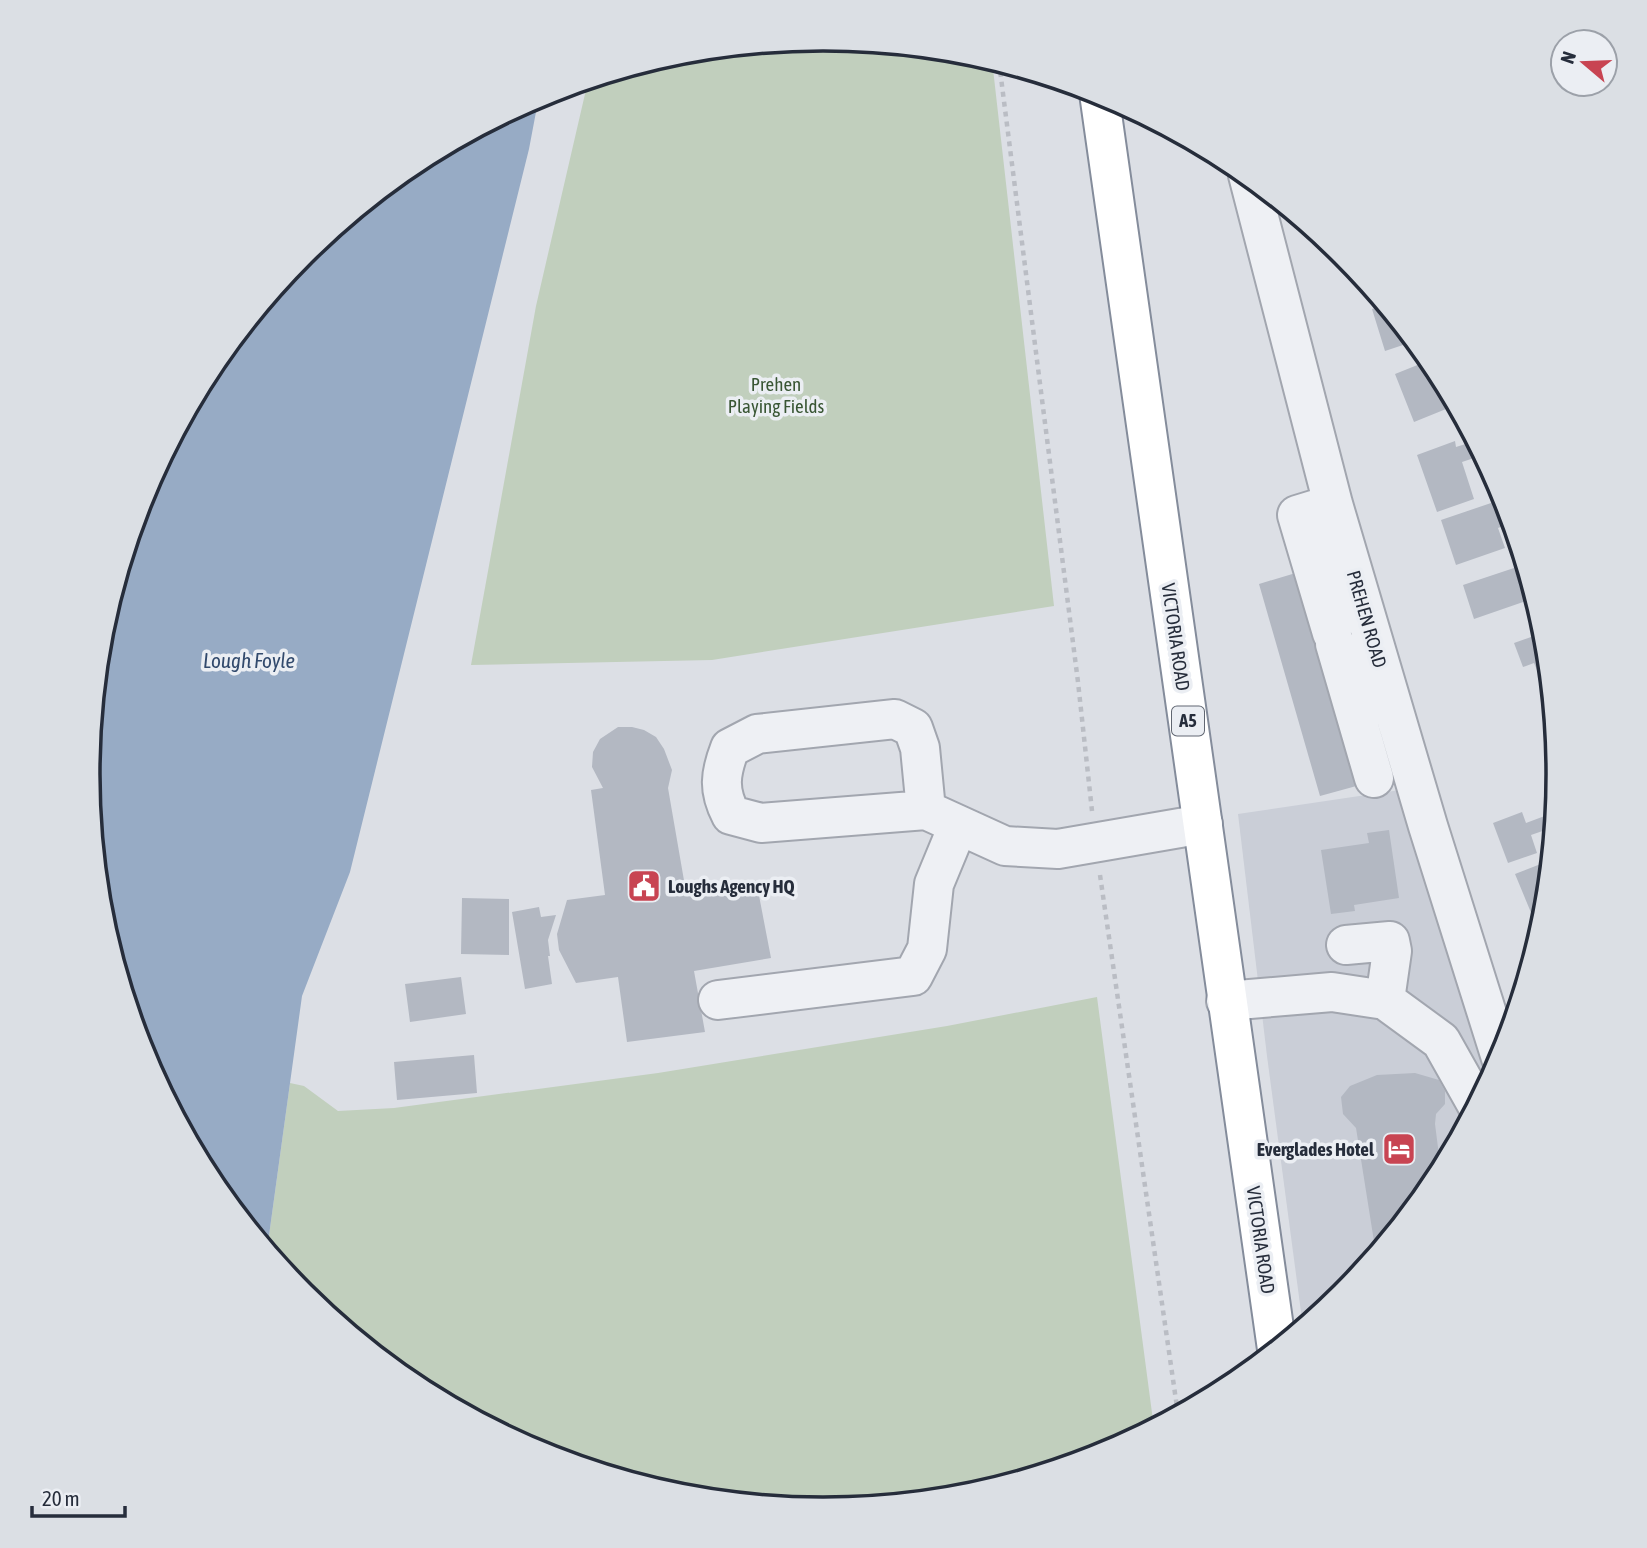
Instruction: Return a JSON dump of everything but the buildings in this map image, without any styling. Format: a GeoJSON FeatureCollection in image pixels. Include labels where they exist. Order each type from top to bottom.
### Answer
{"type":"FeatureCollection","features":[{"type":"Feature","properties":{"kind":"highway","name":"VICTORIA ROAD"},"geometry":{"type":"LineString","coordinates":[[1100,106],[1275,1338]]}},
{"type":"Feature","properties":{"kind":"street","name":"PREHEN ROAD"},"geometry":{"type":"LineString","coordinates":[[1252,192],[1333,504],[1403,741],[1496,1039]]}},
{"type":"Feature","properties":{"kind":"street"},"geometry":{"type":"LineString","coordinates":[[1333,504],[1297,515],[1370,764],[1403,741]]}},
{"type":"Feature","properties":{"kind":"street"},"geometry":{"type":"LineString","coordinates":[[1320,594],[1357,584]]}},
{"type":"Feature","properties":{"kind":"street"},"geometry":{"type":"LineString","coordinates":[[1336,648],[1378,657]]}},
{"type":"Feature","properties":{"kind":"street"},"geometry":{"type":"LineString","coordinates":[[718,999],[913,976],[927,949],[942,818],[913,728],[895,719],[757,734],[730,748],[722,769],[722,797],[731,815],[761,823],[942,818],[1005,846],[1058,849],[1203,824]]}},
{"type":"Feature","properties":{"kind":"street"},"geometry":{"type":"LineString","coordinates":[[1346,946],[1390,941],[1392,951],[1385,1000]]}},
{"type":"Feature","properties":{"kind":"street"},"geometry":{"type":"LineString","coordinates":[[1226,1001],[1332,992],[1385,1000],[1441,1041],[1471,1095]]}},
{"type":"Feature","properties":{"kind":"path"},"geometry":{"type":"LineString","coordinates":[[1000,73],[1095,843],[1177,1405]]}},
{"type":"Feature","properties":{"kind":"shaded area"},"geometry":{"type":"Polygon","coordinates":[[[1400,790],[1484,1069],[1450,1136],[1425,1176],[1367,1251],[1302,1316],[1267,1056],[1238,814],[1400,790]]]}},
{"type":"Feature","properties":{"kind":"green space","name":"Prehen Playing Fields"},"geometry":{"type":"Polygon","coordinates":[[[776,52],[871,52],[918,57],[993,71],[1054,606],[712,660],[471,665],[536,306],[586,91],[636,75],[682,65],[776,52]]]}},
{"type":"Feature","properties":{"kind":"green space"},"geometry":{"type":"Polygon","coordinates":[[[1097,997],[1153,1418],[1056,1459],[965,1483],[871,1496],[776,1496],[729,1491],[636,1473],[591,1459],[504,1423],[422,1375],[383,1348],[347,1318],[312,1285],[269,1237],[290,1083],[304,1086],[338,1111],[394,1108],[658,1073],[947,1026],[1097,997]]]}},
{"type":"Feature","properties":{"kind":"water","name":"Lough Foyle"},"geometry":{"type":"Polygon","coordinates":[[[536,111],[350,872],[302,996],[269,1237],[222,1176],[175,1094],[155,1051],[139,1006],[114,915],[106,868],[100,774],[106,680],[125,587],[155,497],[197,412],[222,372],[280,297],[347,230],[383,200],[462,148],[536,111]]]}},
{"type":"Feature","properties":{"kind":"place","name":"Loughs Agency HQ"},"geometry":{"type":"Point","coordinates":[644,886]}},
{"type":"Feature","properties":{"kind":"place","name":"Everglades Hotel"},"geometry":{"type":"Point","coordinates":[1399,1149]}}]}
